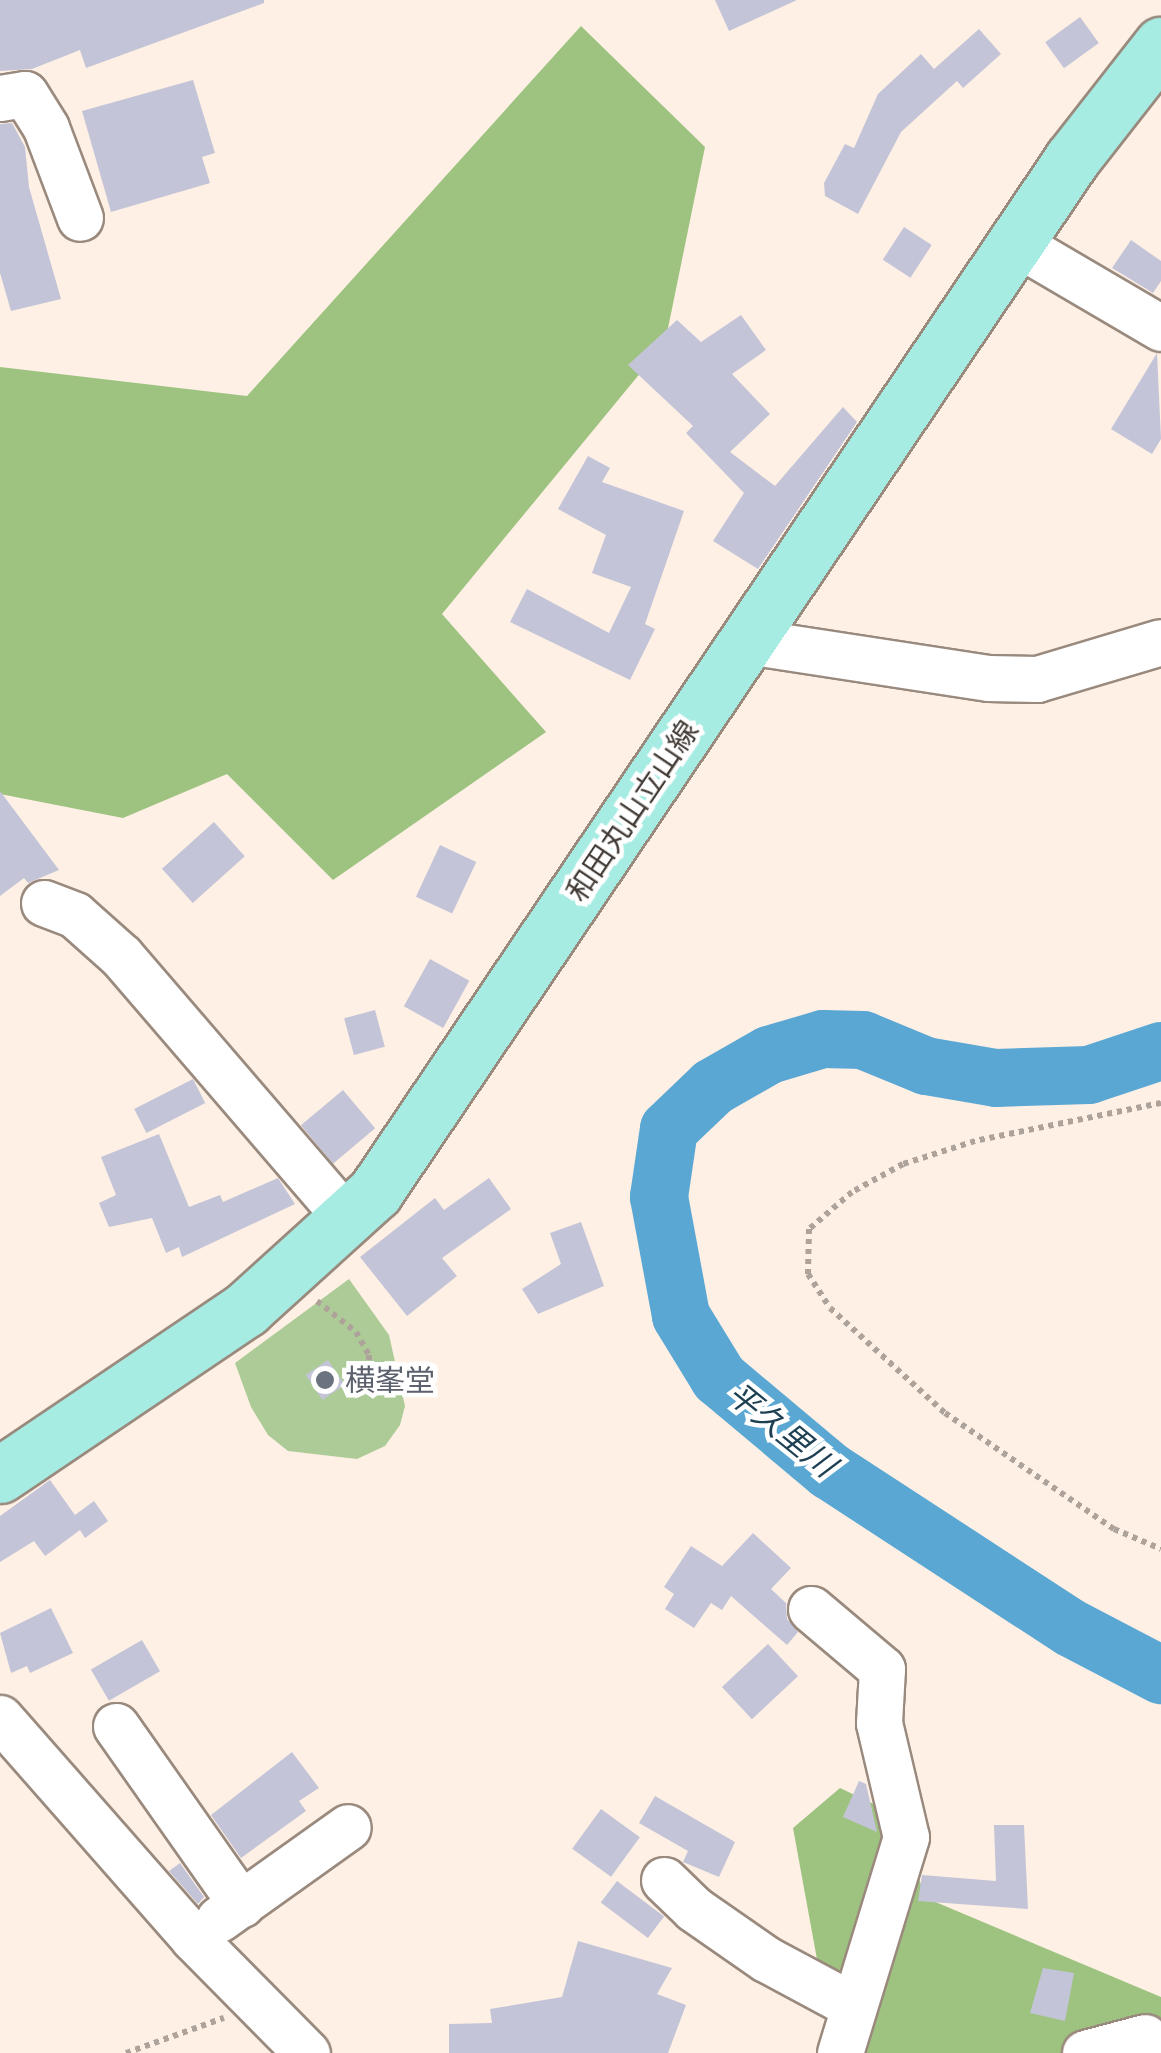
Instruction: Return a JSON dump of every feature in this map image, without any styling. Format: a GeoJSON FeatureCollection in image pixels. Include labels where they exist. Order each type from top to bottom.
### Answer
{"type":"FeatureCollection","features":[{"type":"Feature","properties":{"kind":"main road","name":"和田丸山立山線"},"geometry":{"type":"LineString","coordinates":[[0,1476],[246,1309],[336,1233],[412,1138],[1016,243],[1161,44]]}},
{"type":"Feature","properties":{"kind":"street"},"geometry":{"type":"LineString","coordinates":[[0,98],[25,94],[46,128],[80,218]]}},
{"type":"Feature","properties":{"kind":"street"},"geometry":{"type":"LineString","coordinates":[[1016,243],[1161,328]]}},
{"type":"Feature","properties":{"kind":"street"},"geometry":{"type":"LineString","coordinates":[[747,641],[988,678],[1037,679],[1161,642]]}},
{"type":"Feature","properties":{"kind":"street"},"geometry":{"type":"LineString","coordinates":[[44,903],[75,915],[121,956],[336,1233]]}},
{"type":"Feature","properties":{"kind":"street"},"geometry":{"type":"LineString","coordinates":[[811,1609],[882,1669],[879,1722],[906,1836],[850,2004],[840,2053]]}},
{"type":"Feature","properties":{"kind":"street"},"geometry":{"type":"LineString","coordinates":[[0,1718],[193,1938],[308,2053]]}},
{"type":"Feature","properties":{"kind":"street"},"geometry":{"type":"LineString","coordinates":[[116,1726],[241,1904]]}},
{"type":"Feature","properties":{"kind":"street"},"geometry":{"type":"LineString","coordinates":[[193,1938],[348,1826]]}},
{"type":"Feature","properties":{"kind":"street"},"geometry":{"type":"LineString","coordinates":[[664,1880],[694,1909],[766,1959],[850,2004]]}},
{"type":"Feature","properties":{"kind":"street"},"geometry":{"type":"LineString","coordinates":[[1085,2053],[1145,2037]]}},
{"type":"Feature","properties":{"kind":"path"},"geometry":{"type":"LineString","coordinates":[[1161,1103],[975,1141],[903,1164],[852,1192],[809,1229],[808,1274],[830,1308],[945,1412],[1114,1529],[1161,1549]]}},
{"type":"Feature","properties":{"kind":"path"},"geometry":{"type":"LineString","coordinates":[[336,1233],[342,1278],[314,1300],[356,1332],[368,1356],[369,1378]]}},
{"type":"Feature","properties":{"kind":"path"},"geometry":{"type":"LineString","coordinates":[[126,2053],[258,2006]]}},
{"type":"Feature","properties":{"kind":"green space"},"geometry":{"type":"Polygon","coordinates":[[[581,26],[705,147],[665,343],[442,614],[546,732],[333,880],[227,774],[123,818],[0,794],[0,367],[247,396],[581,26]]]}},
{"type":"Feature","properties":{"kind":"green space"},"geometry":{"type":"Polygon","coordinates":[[[349,1279],[389,1335],[405,1406],[400,1425],[385,1446],[357,1459],[288,1451],[268,1435],[251,1407],[235,1363],[349,1279]]]}},
{"type":"Feature","properties":{"kind":"green space"},"geometry":{"type":"Polygon","coordinates":[[[840,1788],[895,1814],[926,1898],[1161,1997],[1161,2053],[863,2053],[831,2036],[793,1828],[840,1788]]]}},
{"type":"Feature","properties":{"kind":"building"},"geometry":{"type":"Polygon","coordinates":[[[0,0],[264,3],[86,68],[80,50],[32,69],[0,71],[0,0]]]}},
{"type":"Feature","properties":{"kind":"building"},"geometry":{"type":"Polygon","coordinates":[[[715,0],[797,0],[729,31],[715,0]]]}},
{"type":"Feature","properties":{"kind":"building"},"geometry":{"type":"Polygon","coordinates":[[[1080,17],[1099,43],[1064,68],[1045,42],[1080,17]]]}},
{"type":"Feature","properties":{"kind":"building"},"geometry":{"type":"Polygon","coordinates":[[[979,29],[1001,54],[963,88],[957,81],[901,132],[858,214],[825,196],[824,183],[845,144],[854,148],[878,94],[921,54],[934,69],[979,29]]]}},
{"type":"Feature","properties":{"kind":"building"},"geometry":{"type":"Polygon","coordinates":[[[193,80],[215,153],[202,157],[210,183],[111,212],[82,111],[193,80]]]}},
{"type":"Feature","properties":{"kind":"building"},"geometry":{"type":"Polygon","coordinates":[[[12,123],[25,147],[29,187],[61,299],[11,311],[0,273],[0,124],[12,123]]]}},
{"type":"Feature","properties":{"kind":"building"},"geometry":{"type":"Polygon","coordinates":[[[904,227],[932,245],[910,278],[883,260],[904,227]]]}},
{"type":"Feature","properties":{"kind":"building"},"geometry":{"type":"Polygon","coordinates":[[[1131,240],[1161,261],[1161,281],[1153,293],[1112,268],[1131,240]]]}},
{"type":"Feature","properties":{"kind":"building"},"geometry":{"type":"Polygon","coordinates":[[[741,315],[766,350],[732,374],[770,414],[730,452],[775,486],[843,407],[857,422],[758,569],[713,541],[744,493],[686,433],[693,426],[628,365],[677,320],[701,342],[741,315]]]}},
{"type":"Feature","properties":{"kind":"building"},"geometry":{"type":"Polygon","coordinates":[[[1157,353],[1161,439],[1152,454],[1111,429],[1157,353]]]}},
{"type":"Feature","properties":{"kind":"building"},"geometry":{"type":"Polygon","coordinates":[[[588,456],[610,468],[602,482],[684,511],[645,624],[655,629],[630,680],[510,622],[527,589],[609,633],[631,587],[592,573],[606,535],[558,509],[588,456]]]}},
{"type":"Feature","properties":{"kind":"building"},"geometry":{"type":"Polygon","coordinates":[[[0,791],[59,870],[28,883],[24,878],[0,896],[0,791]]]}},
{"type":"Feature","properties":{"kind":"building"},"geometry":{"type":"Polygon","coordinates":[[[214,822],[245,856],[193,903],[162,869],[214,822]]]}},
{"type":"Feature","properties":{"kind":"building"},"geometry":{"type":"Polygon","coordinates":[[[440,845],[476,862],[452,914],[416,897],[440,845]]]}},
{"type":"Feature","properties":{"kind":"building"},"geometry":{"type":"Polygon","coordinates":[[[430,959],[469,981],[443,1028],[404,1006],[430,959]]]}},
{"type":"Feature","properties":{"kind":"building"},"geometry":{"type":"Polygon","coordinates":[[[375,1010],[385,1047],[354,1055],[344,1018],[375,1010]]]}},
{"type":"Feature","properties":{"kind":"building"},"geometry":{"type":"Polygon","coordinates":[[[193,1079],[205,1103],[146,1133],[134,1109],[193,1079]]]}},
{"type":"Feature","properties":{"kind":"building"},"geometry":{"type":"Polygon","coordinates":[[[343,1090],[375,1128],[333,1164],[301,1125],[343,1090]]]}},
{"type":"Feature","properties":{"kind":"building"},"geometry":{"type":"Polygon","coordinates":[[[159,1134],[189,1207],[220,1195],[223,1202],[278,1178],[295,1204],[182,1257],[179,1247],[166,1253],[152,1218],[109,1227],[99,1203],[116,1195],[101,1157],[159,1134]]]}},
{"type":"Feature","properties":{"kind":"building"},"geometry":{"type":"Polygon","coordinates":[[[489,1178],[511,1209],[442,1258],[457,1276],[407,1316],[360,1257],[435,1198],[444,1210],[489,1178]]]}},
{"type":"Feature","properties":{"kind":"building"},"geometry":{"type":"Polygon","coordinates":[[[581,1222],[604,1286],[538,1314],[522,1289],[561,1264],[550,1233],[581,1222]]]}},
{"type":"Feature","properties":{"kind":"building","name":"横峯堂"},"geometry":{"type":"Polygon","coordinates":[[[328,1360],[345,1385],[322,1400],[306,1375],[328,1360]]]}},
{"type":"Feature","properties":{"kind":"building"},"geometry":{"type":"Polygon","coordinates":[[[50,1480],[75,1515],[94,1501],[108,1521],[85,1538],[80,1530],[45,1556],[34,1541],[0,1562],[0,1516],[50,1480]]]}},
{"type":"Feature","properties":{"kind":"building"},"geometry":{"type":"Polygon","coordinates":[[[753,1533],[791,1568],[771,1589],[786,1603],[787,1619],[798,1632],[787,1645],[731,1596],[722,1610],[711,1603],[694,1628],[665,1609],[674,1594],[664,1587],[691,1546],[722,1566],[753,1533]]]}},
{"type":"Feature","properties":{"kind":"building"},"geometry":{"type":"Polygon","coordinates":[[[51,1608],[73,1653],[30,1673],[27,1666],[11,1673],[0,1633],[51,1608]]]}},
{"type":"Feature","properties":{"kind":"building"},"geometry":{"type":"Polygon","coordinates":[[[142,1640],[160,1671],[109,1701],[91,1670],[142,1640]]]}},
{"type":"Feature","properties":{"kind":"building"},"geometry":{"type":"Polygon","coordinates":[[[768,1644],[798,1676],[752,1719],[722,1687],[768,1644]]]}},
{"type":"Feature","properties":{"kind":"building"},"geometry":{"type":"Polygon","coordinates":[[[292,1752],[319,1788],[299,1801],[306,1811],[241,1858],[211,1815],[292,1752]]]}},
{"type":"Feature","properties":{"kind":"building"},"geometry":{"type":"Polygon","coordinates":[[[859,1781],[866,1784],[877,1832],[843,1817],[859,1781]]]}},
{"type":"Feature","properties":{"kind":"building"},"geometry":{"type":"Polygon","coordinates":[[[655,1796],[735,1842],[719,1877],[683,1862],[688,1851],[639,1823],[655,1796]]]}},
{"type":"Feature","properties":{"kind":"building"},"geometry":{"type":"Polygon","coordinates":[[[601,1809],[640,1837],[611,1877],[572,1849],[601,1809]]]}},
{"type":"Feature","properties":{"kind":"building"},"geometry":{"type":"Polygon","coordinates":[[[994,1825],[1024,1825],[1028,1909],[918,1901],[922,1875],[996,1881],[994,1825]]]}},
{"type":"Feature","properties":{"kind":"building"},"geometry":{"type":"Polygon","coordinates":[[[180,1863],[204,1897],[198,1904],[169,1871],[180,1863]]]}},
{"type":"Feature","properties":{"kind":"building"},"geometry":{"type":"Polygon","coordinates":[[[617,1881],[664,1917],[648,1938],[601,1903],[617,1881]]]}},
{"type":"Feature","properties":{"kind":"building"},"geometry":{"type":"Polygon","coordinates":[[[578,1941],[672,1968],[657,1994],[686,2005],[668,2053],[449,2053],[449,2024],[492,2023],[490,2009],[562,1997],[578,1941]]]}},
{"type":"Feature","properties":{"kind":"building"},"geometry":{"type":"Polygon","coordinates":[[[1043,1968],[1074,1973],[1065,2021],[1030,2013],[1043,1968]]]}},
{"type":"Feature","properties":{"kind":"waterway","name":"平久里川"},"geometry":{"type":"LineString","coordinates":[[1161,1051],[1089,1075],[996,1078],[926,1066],[863,1040],[823,1039],[769,1055],[713,1087],[669,1129],[659,1197],[681,1316],[719,1378],[830,1471],[1071,1628],[1161,1675]]}},
{"type":"Feature","properties":{"kind":"place","name":"横峯堂"},"geometry":{"type":"Point","coordinates":[325,1380]}}]}
